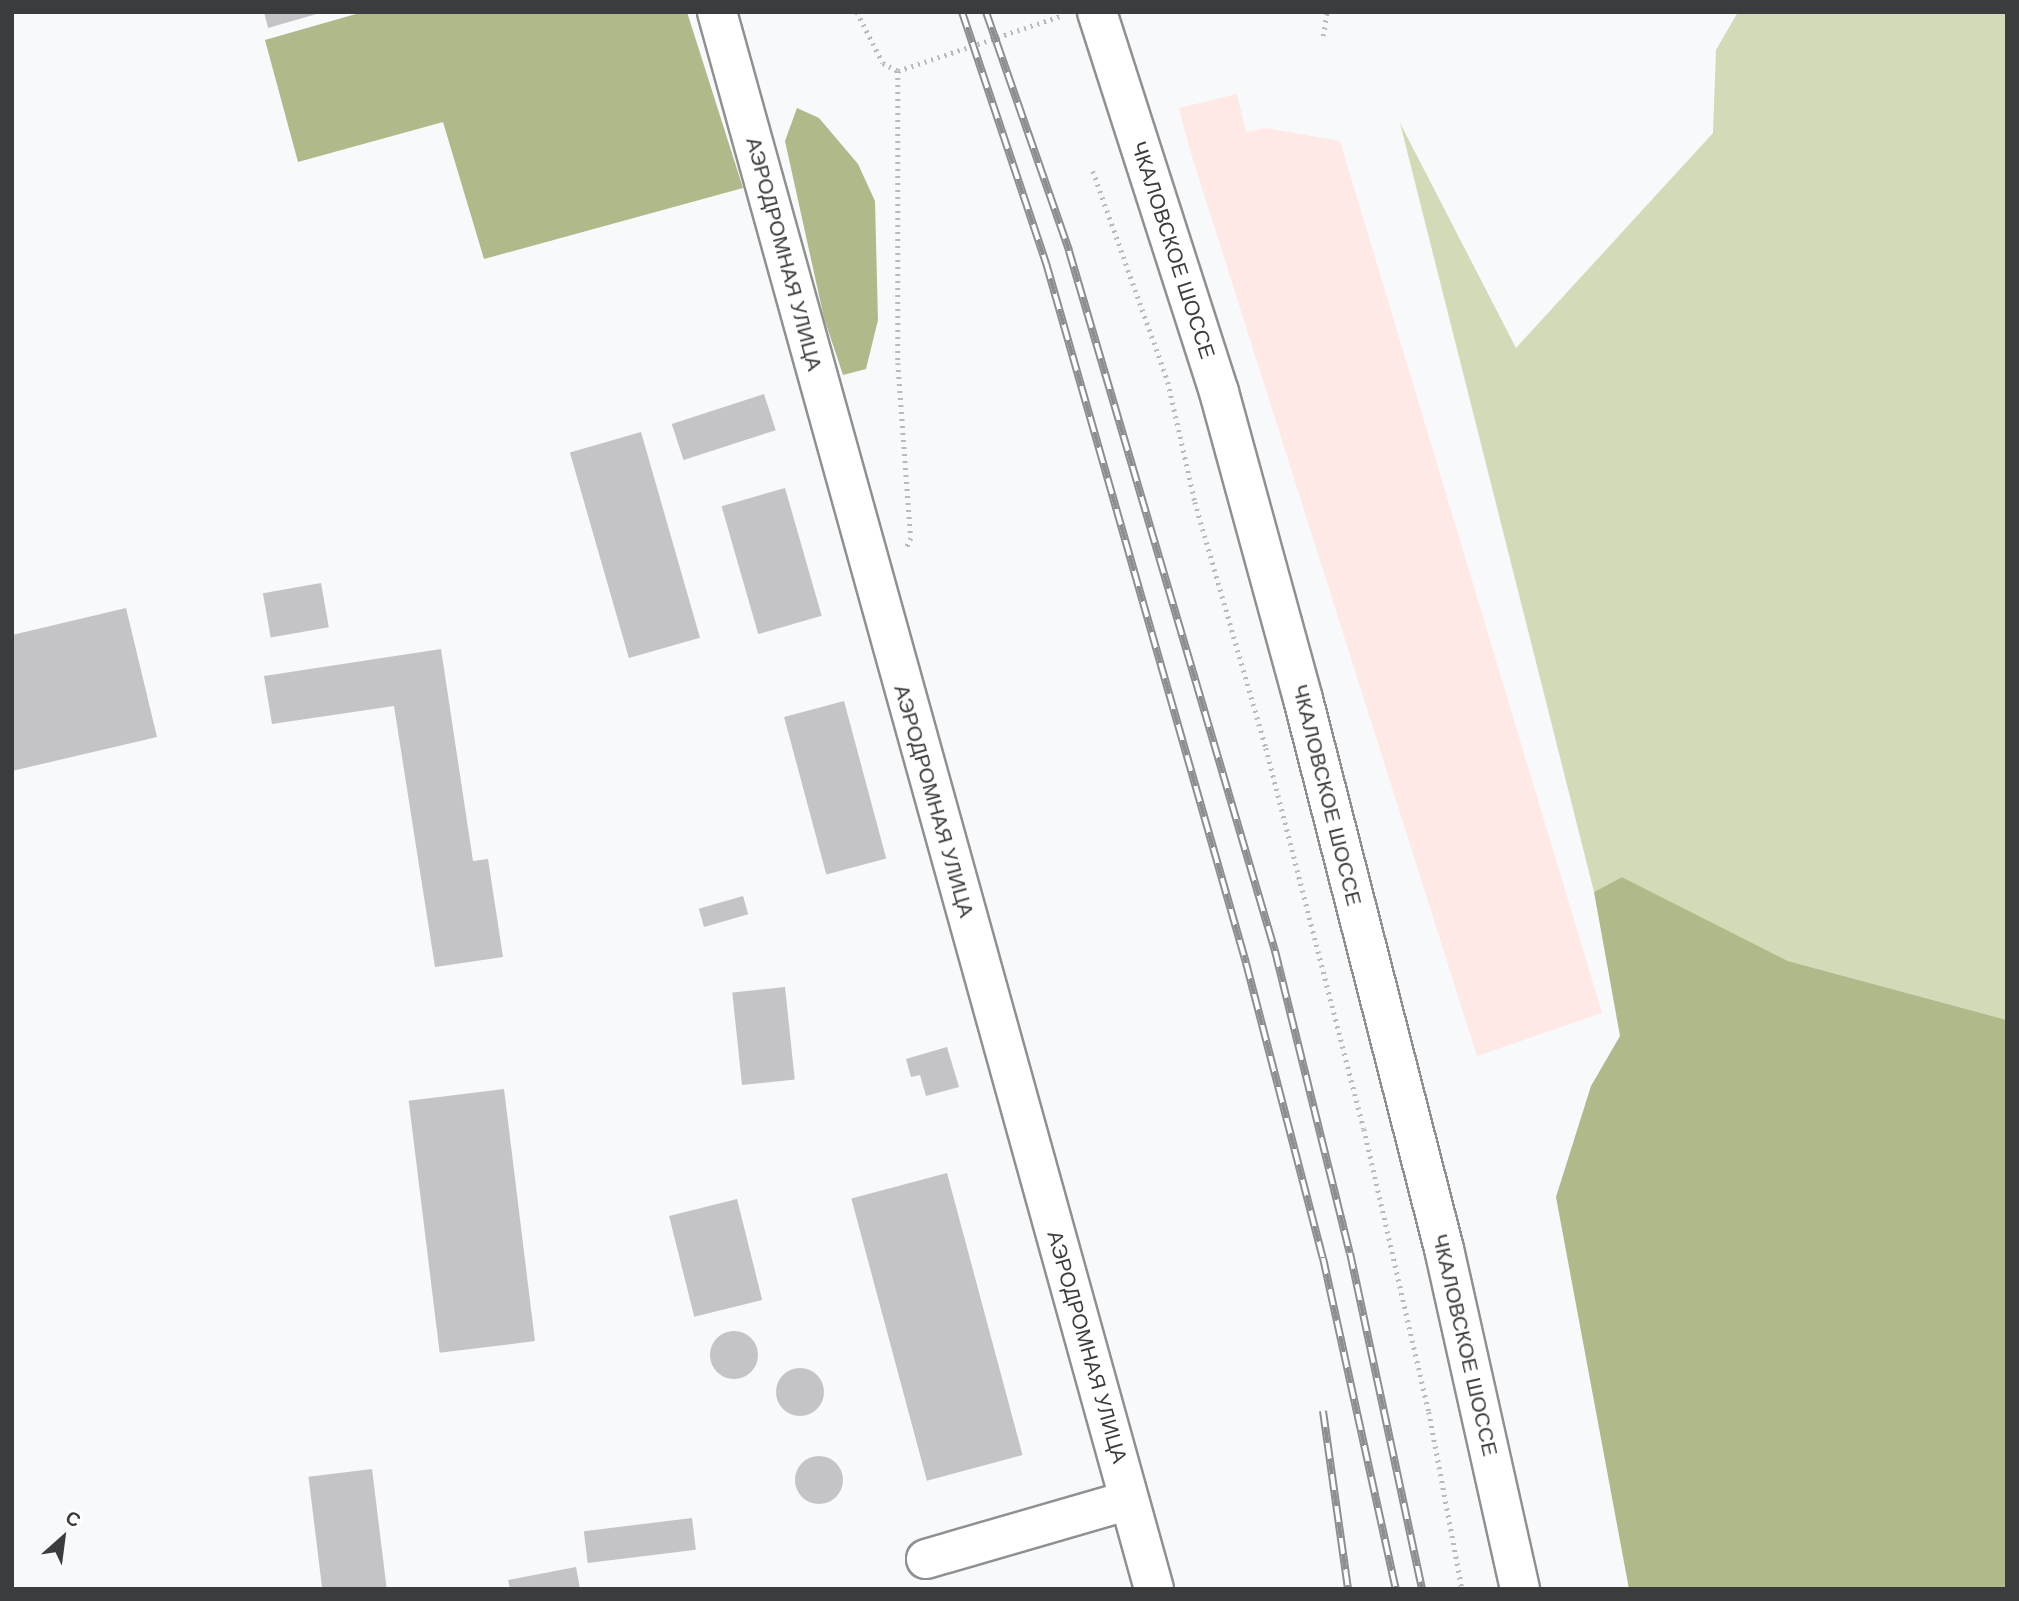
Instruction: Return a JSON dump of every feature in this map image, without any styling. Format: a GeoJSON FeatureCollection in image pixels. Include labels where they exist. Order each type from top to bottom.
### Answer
{"type":"FeatureCollection","features":[{"type":"Feature","properties":{"kind":"street","name":"АЭРОДРОМНАЯ УЛИЦА"},"geometry":{"type":"LineString","coordinates":[[717,12],[1154,1589]]}},
{"type":"Feature","properties":{"kind":"street","name":"ЧКАЛОВСКОЕ ШОССЕ"},"geometry":{"type":"LineString","coordinates":[[1097,12],[1219,393],[1303,699],[1444,1249],[1520,1589]]}},
{"type":"Feature","properties":{"kind":"street"},"geometry":{"type":"LineString","coordinates":[[926,1559],[1129,1500]]}},
{"type":"Feature","properties":{"kind":"path"},"geometry":{"type":"LineString","coordinates":[[857,12],[883,63],[898,71],[1048,20]]}},
{"type":"Feature","properties":{"kind":"path"},"geometry":{"type":"LineString","coordinates":[[1323,36],[1326,12]]}},
{"type":"Feature","properties":{"kind":"path"},"geometry":{"type":"LineString","coordinates":[[879,603],[911,538],[898,363],[898,71]]}},
{"type":"Feature","properties":{"kind":"path"},"geometry":{"type":"LineString","coordinates":[[1093,171],[1168,382],[1195,502],[1266,748],[1368,1142],[1429,1412],[1462,1589]]}},
{"type":"Feature","properties":{"kind":"shaded area"},"geometry":{"type":"Polygon","coordinates":[[[1237,94],[1246,132],[1266,128],[1340,141],[1602,1013],[1477,1056],[1189,147],[1179,108],[1237,94]]]}},
{"type":"Feature","properties":{"kind":"green space"},"geometry":{"type":"Polygon","coordinates":[[[363,12],[687,12],[743,188],[484,259],[443,122],[298,162],[265,40],[363,12]]]}},
{"type":"Feature","properties":{"kind":"green space"},"geometry":{"type":"Polygon","coordinates":[[[1738,12],[2007,12],[2007,1020],[1788,961],[1622,877],[1594,892],[1400,123],[1516,348],[1713,133],[1716,50],[1738,12]]]}},
{"type":"Feature","properties":{"kind":"green space"},"geometry":{"type":"Polygon","coordinates":[[[797,108],[819,118],[858,164],[875,201],[878,320],[866,369],[843,375],[824,318],[785,141],[797,108]]]}},
{"type":"Feature","properties":{"kind":"green space"},"geometry":{"type":"Polygon","coordinates":[[[1622,877],[1788,961],[2007,1020],[2007,1589],[1629,1589],[1556,1197],[1591,1086],[1620,1036],[1594,892],[1622,877]]]}},
{"type":"Feature","properties":{"kind":"building"},"geometry":{"type":"Polygon","coordinates":[[[264,12],[320,12],[320,13],[268,28],[264,12]]]}},
{"type":"Feature","properties":{"kind":"building"},"geometry":{"type":"Polygon","coordinates":[[[764,394],[776,430],[683,460],[672,424],[764,394]]]}},
{"type":"Feature","properties":{"kind":"building"},"geometry":{"type":"Polygon","coordinates":[[[641,432],[700,638],[629,658],[570,452],[641,432]]]}},
{"type":"Feature","properties":{"kind":"building"},"geometry":{"type":"Polygon","coordinates":[[[785,488],[822,616],[758,634],[722,506],[785,488]]]}},
{"type":"Feature","properties":{"kind":"building"},"geometry":{"type":"Polygon","coordinates":[[[321,583],[329,627],[271,638],[263,593],[321,583]]]}},
{"type":"Feature","properties":{"kind":"building"},"geometry":{"type":"Polygon","coordinates":[[[126,608],[157,737],[12,771],[12,635],[126,608]]]}},
{"type":"Feature","properties":{"kind":"building"},"geometry":{"type":"Polygon","coordinates":[[[441,649],[473,861],[488,859],[503,957],[435,967],[394,706],[272,724],[264,676],[441,649]]]}},
{"type":"Feature","properties":{"kind":"building"},"geometry":{"type":"Polygon","coordinates":[[[844,701],[886,858],[826,874],[784,717],[844,701]]]}},
{"type":"Feature","properties":{"kind":"building"},"geometry":{"type":"Polygon","coordinates":[[[743,896],[748,914],[704,927],[699,909],[743,896]]]}},
{"type":"Feature","properties":{"kind":"building"},"geometry":{"type":"Polygon","coordinates":[[[785,987],[795,1079],[742,1085],[732,993],[785,987]]]}},
{"type":"Feature","properties":{"kind":"building"},"geometry":{"type":"Polygon","coordinates":[[[947,1047],[959,1087],[926,1096],[920,1075],[911,1077],[906,1059],[947,1047]]]}},
{"type":"Feature","properties":{"kind":"building"},"geometry":{"type":"Polygon","coordinates":[[[504,1089],[535,1341],[440,1353],[409,1101],[504,1089]]]}},
{"type":"Feature","properties":{"kind":"building"},"geometry":{"type":"Polygon","coordinates":[[[947,1173],[1023,1455],[927,1481],[851,1199],[947,1173]]]}},
{"type":"Feature","properties":{"kind":"building"},"geometry":{"type":"Polygon","coordinates":[[[737,1199],[762,1300],[694,1317],[669,1216],[737,1199]]]}},
{"type":"Feature","properties":{"kind":"building"},"geometry":{"type":"Polygon","coordinates":[[[734,1331],[751,1338],[758,1355],[751,1372],[734,1379],[717,1372],[710,1355],[717,1338],[734,1331]]]}},
{"type":"Feature","properties":{"kind":"building"},"geometry":{"type":"Polygon","coordinates":[[[800,1368],[817,1375],[824,1392],[817,1409],[800,1416],[783,1409],[776,1392],[783,1375],[800,1368]]]}},
{"type":"Feature","properties":{"kind":"building"},"geometry":{"type":"Polygon","coordinates":[[[819,1456],[836,1463],[843,1480],[836,1497],[819,1504],[802,1497],[795,1480],[802,1463],[819,1456]]]}},
{"type":"Feature","properties":{"kind":"building"},"geometry":{"type":"Polygon","coordinates":[[[372,1469],[387,1589],[322,1589],[308,1477],[372,1469]]]}},
{"type":"Feature","properties":{"kind":"building"},"geometry":{"type":"Polygon","coordinates":[[[692,1518],[696,1550],[588,1563],[584,1531],[692,1518]]]}},
{"type":"Feature","properties":{"kind":"building"},"geometry":{"type":"Polygon","coordinates":[[[576,1567],[580,1589],[510,1589],[508,1580],[576,1567]]]}},
{"type":"Feature","properties":{"kind":"railway"},"geometry":{"type":"LineString","coordinates":[[962,12],[1046,263],[1246,963],[1323,1258],[1396,1589]]}},
{"type":"Feature","properties":{"kind":"railway"},"geometry":{"type":"LineString","coordinates":[[986,12],[1069,251],[1275,951],[1350,1253],[1422,1589]]}},
{"type":"Feature","properties":{"kind":"railway"},"geometry":{"type":"LineString","coordinates":[[1323,1411],[1348,1589]]}}]}
